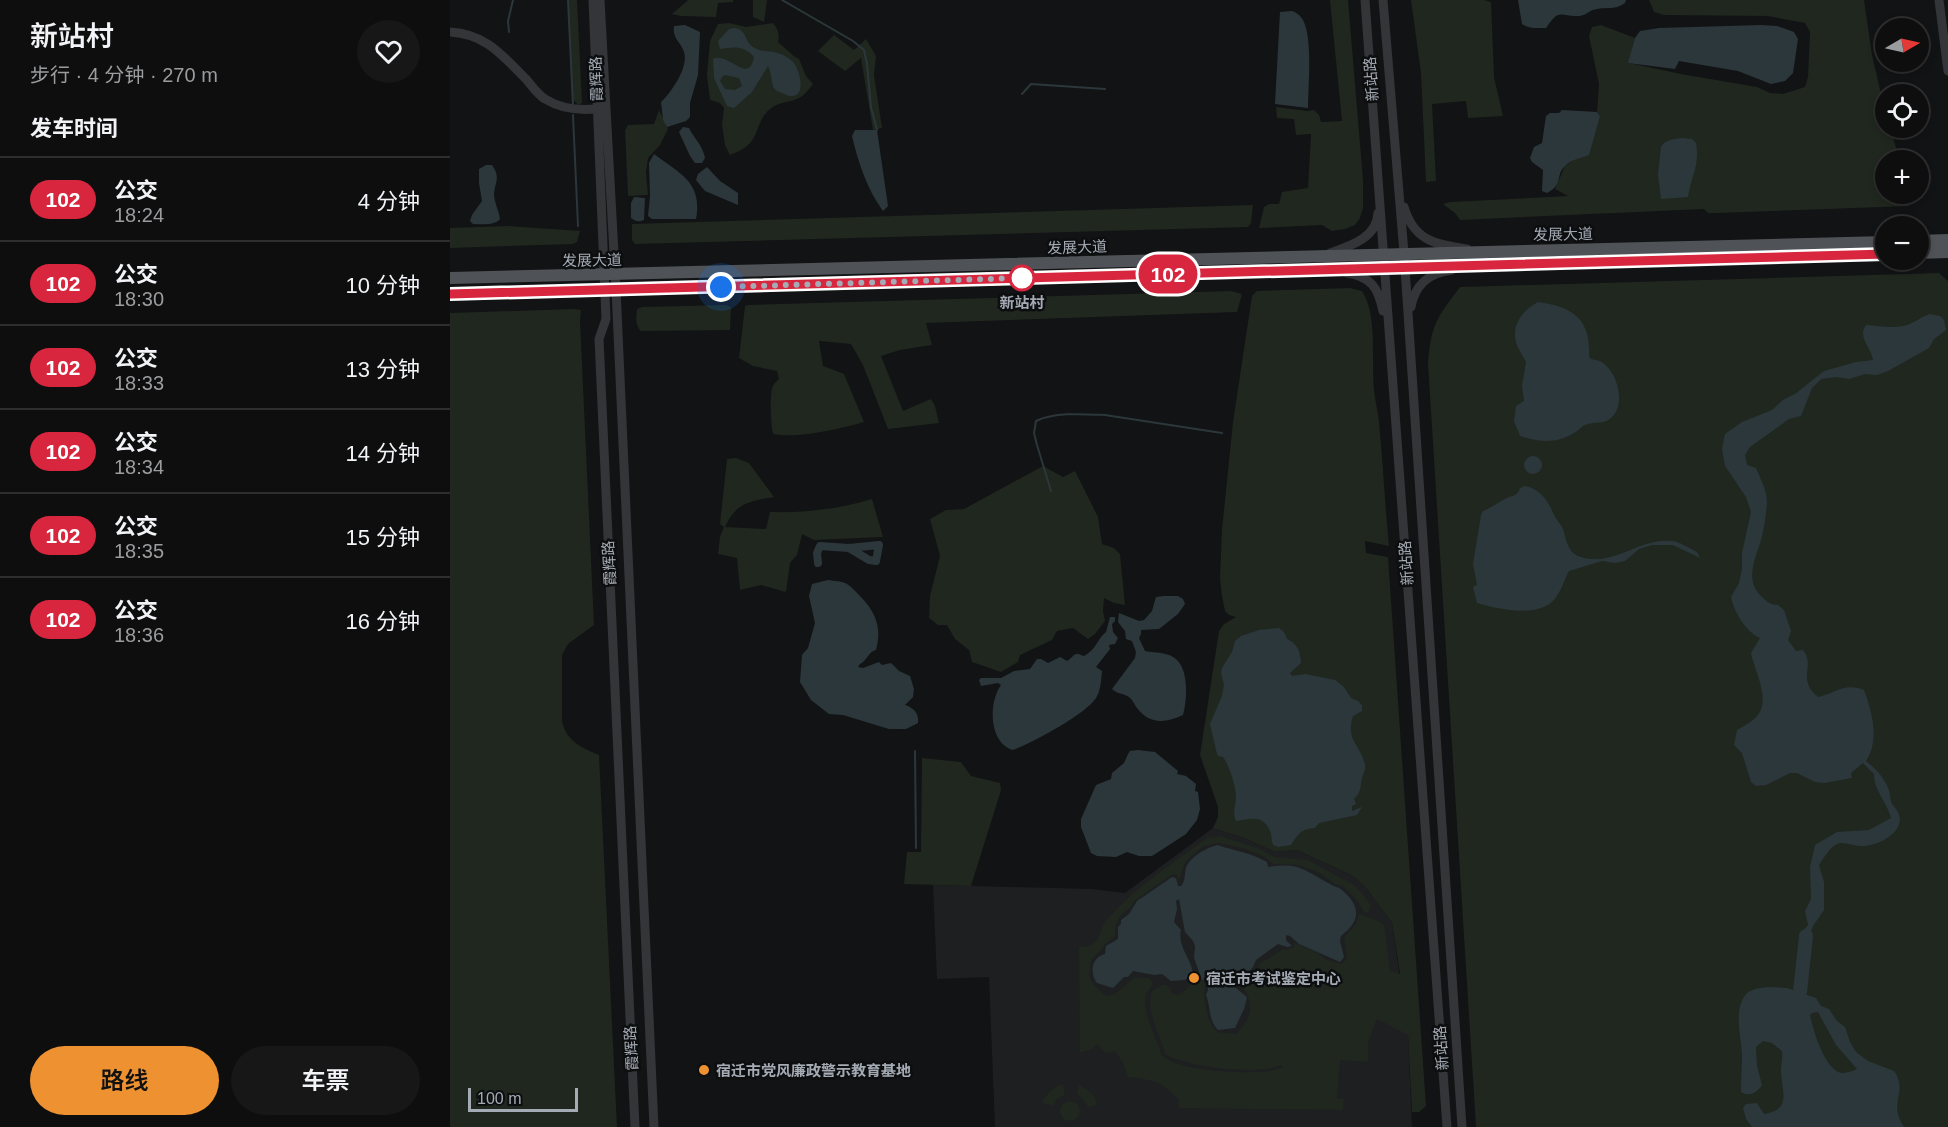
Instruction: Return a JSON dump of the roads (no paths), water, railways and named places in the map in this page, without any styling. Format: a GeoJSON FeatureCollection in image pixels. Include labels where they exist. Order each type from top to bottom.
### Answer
{"type":"FeatureCollection","features":[{"type":"Feature","properties":{"kind":"main road"},"geometry":{"type":"LineString","coordinates":[[1929,241],[1948,240]]}},
{"type":"Feature","properties":{"kind":"main road","name":"发展大道"},"geometry":{"type":"LineString","coordinates":[[450,278],[1875,242]]}},
{"type":"Feature","properties":{"kind":"main road"},"geometry":{"type":"LineString","coordinates":[[1929,253],[1948,252]]}},
{"type":"Feature","properties":{"kind":"main road","name":"发展大道"},"geometry":{"type":"LineString","coordinates":[[450,294],[1875,254]]}},
{"type":"Feature","properties":{"kind":"street","name":"霞辉路"},"geometry":{"type":"LineString","coordinates":[[593,0],[611,290],[654,1127]]}},
{"type":"Feature","properties":{"kind":"street","name":"霞辉路"},"geometry":{"type":"LineString","coordinates":[[600,0],[601,108]]}},
{"type":"Feature","properties":{"kind":"street","name":"新站路"},"geometry":{"type":"LineString","coordinates":[[1365,0],[1447,1127]]}},
{"type":"Feature","properties":{"kind":"street","name":"新站路"},"geometry":{"type":"LineString","coordinates":[[1383,0],[1405,267],[1462,1127]]}},
{"type":"Feature","properties":{"kind":"street"},"geometry":{"type":"LineString","coordinates":[[1939,0],[1948,71]]}},
{"type":"Feature","properties":{"kind":"street"},"geometry":{"type":"LineString","coordinates":[[450,32],[478,37],[500,54],[543,98],[560,106],[584,110],[601,108]]}},
{"type":"Feature","properties":{"kind":"street"},"geometry":{"type":"LineString","coordinates":[[1323,255],[1365,238],[1376,224],[1378,169]]}},
{"type":"Feature","properties":{"kind":"street"},"geometry":{"type":"LineString","coordinates":[[1397,169],[1408,220],[1421,236],[1432,242],[1449,246],[1490,251]]}},
{"type":"Feature","properties":{"kind":"street"},"geometry":{"type":"LineString","coordinates":[[1410,340],[1413,297],[1422,282],[1445,271],[1490,264]]}},
{"type":"Feature","properties":{"kind":"street"},"geometry":{"type":"LineString","coordinates":[[1323,269],[1364,277],[1375,286],[1390,337]]}},
{"type":"Feature","properties":{"kind":"street","name":"霞辉路"},"geometry":{"type":"LineString","coordinates":[[611,290],[606,319],[599,339],[635,1127]]}},
{"type":"Feature","properties":{"kind":"waterway"},"geometry":{"type":"LineString","coordinates":[[509,32],[508,21],[513,0]]}},
{"type":"Feature","properties":{"kind":"waterway"},"geometry":{"type":"LineString","coordinates":[[568,0],[573,105]]}},
{"type":"Feature","properties":{"kind":"waterway"},"geometry":{"type":"LineString","coordinates":[[782,0],[853,41],[864,50],[871,107],[877,130]]}},
{"type":"Feature","properties":{"kind":"waterway"},"geometry":{"type":"LineString","coordinates":[[1022,94],[1031,84],[1105,89]]}},
{"type":"Feature","properties":{"kind":"waterway"},"geometry":{"type":"LineString","coordinates":[[573,115],[578,226]]}},
{"type":"Feature","properties":{"kind":"waterway"},"geometry":{"type":"LineString","coordinates":[[1051,491],[1034,433],[1036,421],[1044,418],[1069,414],[1105,415],[1222,433]]}},
{"type":"Feature","properties":{"kind":"waterway"},"geometry":{"type":"LineString","coordinates":[[818,563],[817,553],[820,546],[849,548],[879,545],[876,561],[869,560],[849,548]]}},
{"type":"Feature","properties":{"kind":"waterway"},"geometry":{"type":"LineString","coordinates":[[915,751],[916,848]]}},
{"type":"Feature","properties":{"kind":"waterway"},"geometry":{"type":"LineString","coordinates":[[1800,992],[1806,936]]}},
{"type":"Feature","properties":{"kind":"place","name":"新站村"},"geometry":{"type":"Point","coordinates":[1022,278]}},
{"type":"Feature","properties":{"kind":"place","name":"宿迁市考试鉴定中心"},"geometry":{"type":"Point","coordinates":[1194,978]}},
{"type":"Feature","properties":{"kind":"place","name":"宿迁市党风廉政警示教育基地"},"geometry":{"type":"Point","coordinates":[704,1070]}}]}
